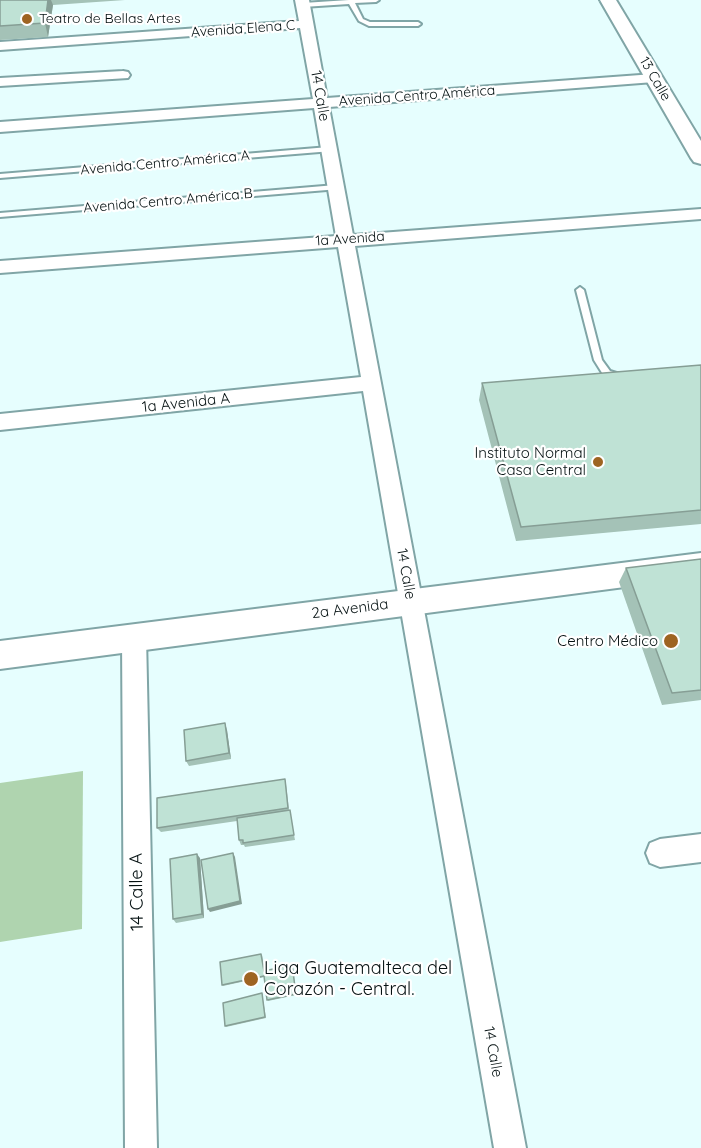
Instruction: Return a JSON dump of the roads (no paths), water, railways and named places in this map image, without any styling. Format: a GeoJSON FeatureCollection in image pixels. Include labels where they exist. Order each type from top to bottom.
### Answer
{"type":"FeatureCollection","features":[{"type":"Feature","properties":{"kind":"street","name":"13 Calle"},"geometry":{"type":"LineString","coordinates":[[609,0],[701,158]]}},
{"type":"Feature","properties":{"kind":"street","name":"Avenida Elena C"},"geometry":{"type":"LineString","coordinates":[[0,46],[304,10]]}},
{"type":"Feature","properties":{"kind":"street","name":"14 Calle"},"geometry":{"type":"LineString","coordinates":[[304,10],[510,1148]]}},
{"type":"Feature","properties":{"kind":"street"},"geometry":{"type":"LineString","coordinates":[[0,82],[123,75]]}},
{"type":"Feature","properties":{"kind":"street","name":"Avenida Centro América"},"geometry":{"type":"LineString","coordinates":[[0,127],[654,78]]}},
{"type":"Feature","properties":{"kind":"street","name":"1a Avenida"},"geometry":{"type":"LineString","coordinates":[[0,267],[346,239],[701,214]]}},
{"type":"Feature","properties":{"kind":"street","name":"1a Avenida A"},"geometry":{"type":"LineString","coordinates":[[0,422],[372,383]]}},
{"type":"Feature","properties":{"kind":"street","name":"2a Avenida"},"geometry":{"type":"LineString","coordinates":[[0,655],[701,565]]}},
{"type":"Feature","properties":{"kind":"street","name":"14 Calle A"},"geometry":{"type":"LineString","coordinates":[[134,636],[141,1148]]}},
{"type":"Feature","properties":{"kind":"street"},"geometry":{"type":"LineString","coordinates":[[660,854],[701,848]]}},
{"type":"Feature","properties":{"kind":"lane"},"geometry":{"type":"LineString","coordinates":[[304,10],[376,0]]}},
{"type":"Feature","properties":{"kind":"lane"},"geometry":{"type":"LineString","coordinates":[[351,2],[361,20],[369,24],[418,24]]}},
{"type":"Feature","properties":{"kind":"lane","name":"Avenida Centro América A"},"geometry":{"type":"LineString","coordinates":[[0,176],[329,149]]}},
{"type":"Feature","properties":{"kind":"lane","name":"Avenida Centro América B"},"geometry":{"type":"LineString","coordinates":[[0,215],[336,187]]}},
{"type":"Feature","properties":{"kind":"lane"},"geometry":{"type":"LineString","coordinates":[[580,290],[598,360],[607,374],[633,377]]}},
{"type":"Feature","properties":{"kind":"place","name":"Teatro de Bellas Artes"},"geometry":{"type":"Point","coordinates":[27,19]}},
{"type":"Feature","properties":{"kind":"place","name":"Instituto Normal Casa Central"},"geometry":{"type":"Point","coordinates":[598,462]}},
{"type":"Feature","properties":{"kind":"place","name":"Centro Médico"},"geometry":{"type":"Point","coordinates":[671,641]}},
{"type":"Feature","properties":{"kind":"place","name":"Liga Guatemalteca del Corazón - Central."},"geometry":{"type":"Point","coordinates":[251,979]}}]}
